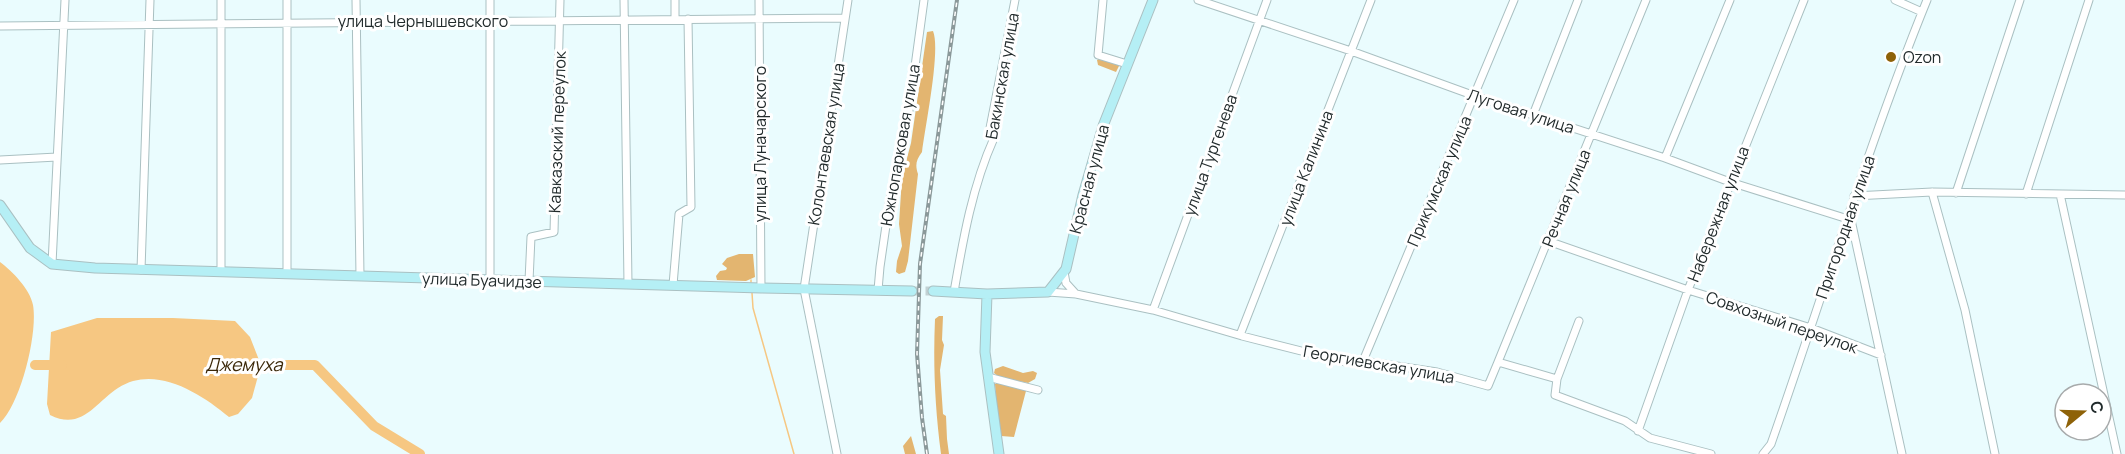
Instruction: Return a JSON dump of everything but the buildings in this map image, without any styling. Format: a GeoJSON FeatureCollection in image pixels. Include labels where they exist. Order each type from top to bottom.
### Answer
{"type":"FeatureCollection","features":[{"type":"Feature","properties":{"kind":"street"},"geometry":{"type":"LineString","coordinates":[[52,264],[65,0]]}},
{"type":"Feature","properties":{"kind":"street"},"geometry":{"type":"LineString","coordinates":[[141,270],[150,0]]}},
{"type":"Feature","properties":{"kind":"street"},"geometry":{"type":"LineString","coordinates":[[221,0],[221,272]]}},
{"type":"Feature","properties":{"kind":"street"},"geometry":{"type":"LineString","coordinates":[[287,0],[287,274]]}},
{"type":"Feature","properties":{"kind":"street"},"geometry":{"type":"LineString","coordinates":[[356,0],[360,276]]}},
{"type":"Feature","properties":{"kind":"street"},"geometry":{"type":"LineString","coordinates":[[490,0],[490,280]]}},
{"type":"Feature","properties":{"kind":"street","name":"Кавказский переулок"},"geometry":{"type":"LineString","coordinates":[[529,281],[531,237],[554,232],[560,0]]}},
{"type":"Feature","properties":{"kind":"street"},"geometry":{"type":"LineString","coordinates":[[624,0],[628,284]]}},
{"type":"Feature","properties":{"kind":"street"},"geometry":{"type":"LineString","coordinates":[[675,0],[675,19]]}},
{"type":"Feature","properties":{"kind":"street","name":"улица Луначарского"},"geometry":{"type":"LineString","coordinates":[[759,0],[761,288]]}},
{"type":"Feature","properties":{"kind":"street","name":"Колонтаевская улица"},"geometry":{"type":"LineString","coordinates":[[837,454],[804,289],[848,0]]}},
{"type":"Feature","properties":{"kind":"street","name":"Южнопарковая улица"},"geometry":{"type":"LineString","coordinates":[[878,290],[890,198],[907,125],[924,0]]}},
{"type":"Feature","properties":{"kind":"street","name":"Бакинская улица"},"geometry":{"type":"LineString","coordinates":[[954,292],[963,237],[984,160],[994,138],[990,129],[1015,0]]}},
{"type":"Feature","properties":{"kind":"street"},"geometry":{"type":"LineString","coordinates":[[1103,0],[1098,55],[1128,64]]}},
{"type":"Feature","properties":{"kind":"street","name":"Красная улица"},"geometry":{"type":"LineString","coordinates":[[1048,292],[1066,269],[1083,195],[1103,126],[1153,0]]}},
{"type":"Feature","properties":{"kind":"street","name":"Луговая улица"},"geometry":{"type":"LineString","coordinates":[[1198,0],[1730,182],[1846,218]]}},
{"type":"Feature","properties":{"kind":"street","name":"улица Тургенева"},"geometry":{"type":"LineString","coordinates":[[1153,310],[1267,0]]}},
{"type":"Feature","properties":{"kind":"street","name":"улица Калинина"},"geometry":{"type":"LineString","coordinates":[[1240,336],[1371,0]]}},
{"type":"Feature","properties":{"kind":"street","name":"Прикумская улица"},"geometry":{"type":"LineString","coordinates":[[1364,361],[1514,0]]}},
{"type":"Feature","properties":{"kind":"street"},"geometry":{"type":"LineString","coordinates":[[1533,115],[1578,0]]}},
{"type":"Feature","properties":{"kind":"street","name":"Речная улица"},"geometry":{"type":"LineString","coordinates":[[1498,362],[1646,0]]}},
{"type":"Feature","properties":{"kind":"street"},"geometry":{"type":"LineString","coordinates":[[1665,158],[1730,0]]}},
{"type":"Feature","properties":{"kind":"street","name":"Набережная улица"},"geometry":{"type":"LineString","coordinates":[[1638,431],[1688,290],[1804,0]]}},
{"type":"Feature","properties":{"kind":"street"},"geometry":{"type":"LineString","coordinates":[[1895,0],[1922,12]]}},
{"type":"Feature","properties":{"kind":"street","name":"Пригородная улица"},"geometry":{"type":"LineString","coordinates":[[1763,454],[1771,444],[1846,218],[1927,0]]}},
{"type":"Feature","properties":{"kind":"street"},"geometry":{"type":"LineString","coordinates":[[1956,193],[2020,0]]}},
{"type":"Feature","properties":{"kind":"street"},"geometry":{"type":"LineString","coordinates":[[2026,194],[2089,0]]}},
{"type":"Feature","properties":{"kind":"street","name":"улица Чернышевского"},"geometry":{"type":"LineString","coordinates":[[0,26],[845,18]]}},
{"type":"Feature","properties":{"kind":"street"},"geometry":{"type":"LineString","coordinates":[[673,285],[679,214],[691,207],[688,19]]}},
{"type":"Feature","properties":{"kind":"street"},"geometry":{"type":"LineString","coordinates":[[0,160],[57,157]]}},
{"type":"Feature","properties":{"kind":"street"},"geometry":{"type":"LineString","coordinates":[[1932,192],[1965,310],[1995,454]]}},
{"type":"Feature","properties":{"kind":"street"},"geometry":{"type":"LineString","coordinates":[[1854,196],[1932,192],[2125,195]]}},
{"type":"Feature","properties":{"kind":"street"},"geometry":{"type":"LineString","coordinates":[[2060,194],[2117,454]]}},
{"type":"Feature","properties":{"kind":"street"},"geometry":{"type":"LineString","coordinates":[[0,206],[30,248],[52,264]]}},
{"type":"Feature","properties":{"kind":"street"},"geometry":{"type":"LineString","coordinates":[[1846,218],[1851,220],[1902,454]]}},
{"type":"Feature","properties":{"kind":"street","name":"Совхозный переулок"},"geometry":{"type":"LineString","coordinates":[[1548,241],[1688,290],[1811,328],[1881,356]]}},
{"type":"Feature","properties":{"kind":"street","name":"улица Буачидзе"},"geometry":{"type":"LineString","coordinates":[[52,264],[141,270],[912,291]]}},
{"type":"Feature","properties":{"kind":"street"},"geometry":{"type":"LineString","coordinates":[[1064,272],[1066,283],[1076,294]]}},
{"type":"Feature","properties":{"kind":"street","name":"Георгиевская улица"},"geometry":{"type":"LineString","coordinates":[[933,291],[987,294],[1048,292],[1076,294],[1153,310],[1240,336],[1345,362],[1364,361],[1437,372],[1488,386],[1498,362]]}},
{"type":"Feature","properties":{"kind":"street"},"geometry":{"type":"LineString","coordinates":[[987,294],[985,352],[999,454]]}},
{"type":"Feature","properties":{"kind":"street"},"geometry":{"type":"LineString","coordinates":[[1579,321],[1557,379],[1555,395],[1625,421],[1650,438],[1711,454]]}},
{"type":"Feature","properties":{"kind":"street"},"geometry":{"type":"LineString","coordinates":[[1498,362],[1557,379]]}},
{"type":"Feature","properties":{"kind":"street"},"geometry":{"type":"LineString","coordinates":[[988,377],[1038,390]]}},
{"type":"Feature","properties":{"kind":"shaded area"},"geometry":{"type":"Polygon","coordinates":[[[933,31],[934,71],[922,152],[917,163],[918,174],[908,261],[905,272],[899,274],[896,272],[902,246],[899,224],[902,177],[911,143],[927,32],[933,31]]]}},
{"type":"Feature","properties":{"kind":"shaded area"},"geometry":{"type":"Polygon","coordinates":[[[1100,58],[1120,64],[1116,72],[1098,65],[1097,60],[1100,58]]]}},
{"type":"Feature","properties":{"kind":"shaded area"},"geometry":{"type":"Polygon","coordinates":[[[739,254],[753,254],[755,277],[746,281],[717,280],[716,276],[720,271],[727,268],[722,264],[727,258],[739,254]]]}},
{"type":"Feature","properties":{"kind":"shaded area"},"geometry":{"type":"Polygon","coordinates":[[[943,316],[942,340],[944,345],[940,370],[949,454],[941,454],[936,403],[935,319],[943,316]]]}},
{"type":"Feature","properties":{"kind":"shaded area"},"geometry":{"type":"Polygon","coordinates":[[[1003,366],[1023,373],[1033,371],[1037,373],[1035,379],[1028,383],[999,377],[994,373],[995,369],[1003,366]]]}},
{"type":"Feature","properties":{"kind":"shaded area"},"geometry":{"type":"Polygon","coordinates":[[[999,382],[1023,388],[1026,391],[1014,437],[1001,436],[995,384],[999,382]]]}},
{"type":"Feature","properties":{"kind":"shaded area"},"geometry":{"type":"Polygon","coordinates":[[[911,436],[916,454],[905,454],[903,446],[911,436]]]}},
{"type":"Feature","properties":{"kind":"water"},"geometry":{"type":"Polygon","coordinates":[[[0,262],[15,275],[28,293],[33,305],[34,317],[30,349],[21,384],[8,413],[0,423],[0,262]]]}},
{"type":"Feature","properties":{"kind":"water"},"geometry":{"type":"Polygon","coordinates":[[[97,318],[235,321],[250,337],[261,365],[252,398],[238,414],[229,417],[205,399],[176,384],[147,379],[132,381],[118,388],[80,417],[71,420],[50,415],[47,404],[51,332],[97,318]]]}},
{"type":"Feature","properties":{"kind":"waterway"},"geometry":{"type":"LineString","coordinates":[[752,293],[753,308],[794,454]]}},
{"type":"Feature","properties":{"kind":"waterway","name":"Джемуха"},"geometry":{"type":"LineString","coordinates":[[35,365],[62,365]]}},
{"type":"Feature","properties":{"kind":"waterway","name":"Джемуха"},"geometry":{"type":"LineString","coordinates":[[249,365],[315,365],[374,426],[420,454]]}},
{"type":"Feature","properties":{"kind":"tunnel"},"geometry":{"type":"LineString","coordinates":[[912,291],[933,291]]}},
{"type":"Feature","properties":{"kind":"railway"},"geometry":{"type":"LineString","coordinates":[[927,454],[917,354],[920,264],[957,0]]}},
{"type":"Feature","properties":{"kind":"place","name":"Ozon"},"geometry":{"type":"Point","coordinates":[1891,57]}}]}
